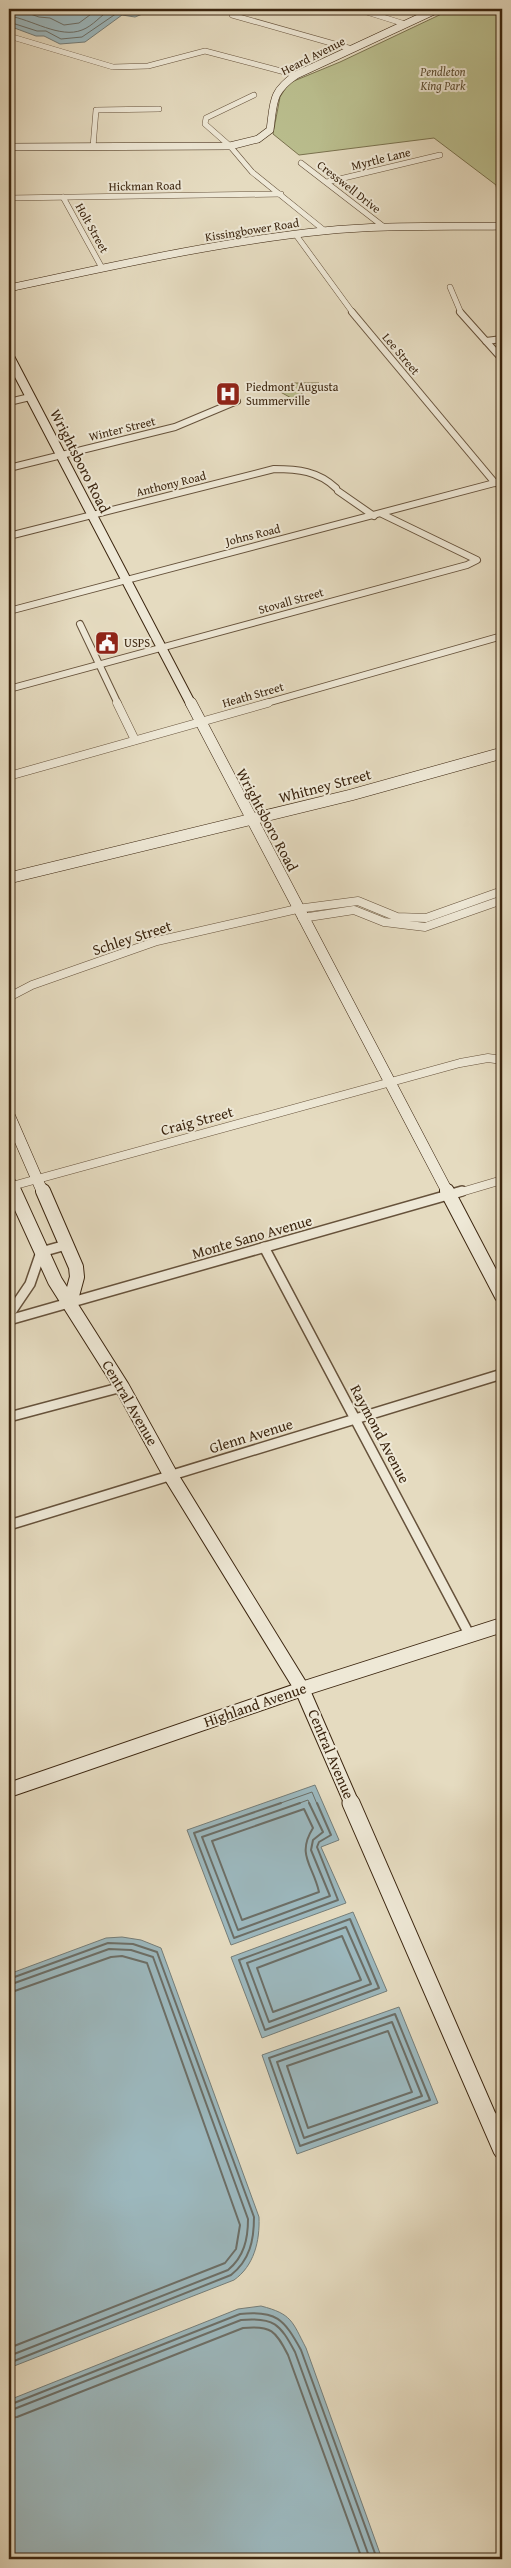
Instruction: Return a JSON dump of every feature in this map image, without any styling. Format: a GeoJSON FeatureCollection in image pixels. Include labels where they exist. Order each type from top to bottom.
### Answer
{"type":"FeatureCollection","features":[{"type":"Feature","properties":{"kind":"main road","name":"Heard Avenue"},"geometry":{"type":"LineString","coordinates":[[9,147],[230,146],[258,139],[270,130],[274,95],[278,88],[296,75],[438,9]]}},
{"type":"Feature","properties":{"kind":"main road","name":"Kissingbower Road"},"geometry":{"type":"LineString","coordinates":[[9,288],[102,268],[296,234],[384,227],[502,226]]}},
{"type":"Feature","properties":{"kind":"main road","name":"Wrightsboro Road"},"geometry":{"type":"LineString","coordinates":[[9,356],[199,722],[502,1296]]}},
{"type":"Feature","properties":{"kind":"main road","name":"Whitney Street"},"geometry":{"type":"LineString","coordinates":[[9,878],[251,821],[502,753]]}},
{"type":"Feature","properties":{"kind":"main road"},"geometry":{"type":"LineString","coordinates":[[9,1115],[77,1272],[70,1303]]}},
{"type":"Feature","properties":{"kind":"main road","name":"Central Avenue"},"geometry":{"type":"LineString","coordinates":[[10,1183],[55,1282],[122,1387],[171,1476],[302,1689],[502,2150]]}},
{"type":"Feature","properties":{"kind":"main road","name":"Highland Avenue"},"geometry":{"type":"LineString","coordinates":[[9,1790],[302,1689],[502,1625]]}},
{"type":"Feature","properties":{"kind":"street"},"geometry":{"type":"LineString","coordinates":[[357,9],[405,24]]}},
{"type":"Feature","properties":{"kind":"street"},"geometry":{"type":"LineString","coordinates":[[232,15],[352,49]]}},
{"type":"Feature","properties":{"kind":"street"},"geometry":{"type":"LineString","coordinates":[[9,36],[113,67],[148,66],[205,51],[296,75]]}},
{"type":"Feature","properties":{"kind":"street"},"geometry":{"type":"LineString","coordinates":[[254,96],[204,121],[230,146],[252,172],[325,231]]}},
{"type":"Feature","properties":{"kind":"street"},"geometry":{"type":"LineString","coordinates":[[93,148],[96,110],[159,109]]}},
{"type":"Feature","properties":{"kind":"street","name":"Myrtle Lane"},"geometry":{"type":"LineString","coordinates":[[327,182],[440,155]]}},
{"type":"Feature","properties":{"kind":"street","name":"Cresswell Drive"},"geometry":{"type":"LineString","coordinates":[[302,163],[384,227]]}},
{"type":"Feature","properties":{"kind":"street","name":"Hickman Road"},"geometry":{"type":"LineString","coordinates":[[9,198],[281,194]]}},
{"type":"Feature","properties":{"kind":"street","name":"Holt Street"},"geometry":{"type":"LineString","coordinates":[[64,197],[102,268]]}},
{"type":"Feature","properties":{"kind":"street","name":"Lee Street"},"geometry":{"type":"LineString","coordinates":[[296,234],[339,291],[352,313],[495,483]]}},
{"type":"Feature","properties":{"kind":"street"},"geometry":{"type":"LineString","coordinates":[[450,287],[452,297],[463,318],[502,359]]}},
{"type":"Feature","properties":{"kind":"street"},"geometry":{"type":"LineString","coordinates":[[486,342],[502,339]]}},
{"type":"Feature","properties":{"kind":"street"},"geometry":{"type":"LineString","coordinates":[[9,402],[30,397]]}},
{"type":"Feature","properties":{"kind":"street","name":"Winter Street"},"geometry":{"type":"LineString","coordinates":[[9,468],[181,426],[237,401]]}},
{"type":"Feature","properties":{"kind":"street","name":"Anthony Road"},"geometry":{"type":"LineString","coordinates":[[9,536],[274,469],[291,469],[319,474],[337,490],[356,502],[367,514],[374,516]]}},
{"type":"Feature","properties":{"kind":"street","name":"Johns Road"},"geometry":{"type":"LineString","coordinates":[[9,610],[382,514],[502,481]]}},
{"type":"Feature","properties":{"kind":"street","name":"Stovall Street"},"geometry":{"type":"LineString","coordinates":[[9,690],[467,565],[477,560],[382,514]]}},
{"type":"Feature","properties":{"kind":"street"},"geometry":{"type":"LineString","coordinates":[[80,624],[135,740]]}},
{"type":"Feature","properties":{"kind":"street","name":"Heath Street"},"geometry":{"type":"LineString","coordinates":[[9,776],[502,636]]}},
{"type":"Feature","properties":{"kind":"street"},"geometry":{"type":"LineString","coordinates":[[300,913],[345,901],[358,901],[397,917],[426,918],[502,891]]}},
{"type":"Feature","properties":{"kind":"street"},"geometry":{"type":"LineString","coordinates":[[300,913],[354,910],[384,922],[425,927],[502,900]]}},
{"type":"Feature","properties":{"kind":"street","name":"Schley Street"},"geometry":{"type":"LineString","coordinates":[[9,997],[32,985],[157,941],[300,913]]}},
{"type":"Feature","properties":{"kind":"street"},"geometry":{"type":"LineString","coordinates":[[390,1083],[481,1059],[502,1060]]}},
{"type":"Feature","properties":{"kind":"street","name":"Craig Street"},"geometry":{"type":"LineString","coordinates":[[10,1183],[38,1179],[390,1083]]}},
{"type":"Feature","properties":{"kind":"street","name":"Monte Sano Avenue"},"geometry":{"type":"LineString","coordinates":[[9,1320],[502,1180]]}},
{"type":"Feature","properties":{"kind":"street"},"geometry":{"type":"LineString","coordinates":[[9,1315],[30,1284],[41,1252],[66,1245]]}},
{"type":"Feature","properties":{"kind":"street","name":"Raymond Avenue"},"geometry":{"type":"LineString","coordinates":[[264,1247],[469,1634]]}},
{"type":"Feature","properties":{"kind":"street","name":"Glenn Avenue"},"geometry":{"type":"LineString","coordinates":[[9,1524],[502,1374]]}},
{"type":"Feature","properties":{"kind":"street"},"geometry":{"type":"LineString","coordinates":[[9,1417],[122,1387]]}},
{"type":"Feature","properties":{"kind":"street"},"geometry":{"type":"LineString","coordinates":[[493,2128],[502,2114]]}},
{"type":"Feature","properties":{"kind":"green space","name":"Pendleton King Park"},"geometry":{"type":"Polygon","coordinates":[[[452,9],[502,9],[502,218],[496,185],[434,138],[299,155],[273,134],[280,97],[289,83],[340,62],[452,9]]]}},
{"type":"Feature","properties":{"kind":"green space"},"geometry":{"type":"Polygon","coordinates":[[[291,383],[319,383],[293,399],[275,389],[291,383]]]}},
{"type":"Feature","properties":{"kind":"water"},"geometry":{"type":"Polygon","coordinates":[[[9,9],[145,9],[150,11],[135,17],[122,15],[85,42],[60,44],[44,36],[36,36],[9,26],[9,9]]]}},
{"type":"Feature","properties":{"kind":"water"},"geometry":{"type":"Polygon","coordinates":[[[315,1785],[339,1840],[321,1847],[346,1903],[231,1945],[187,1830],[315,1785]]]}},
{"type":"Feature","properties":{"kind":"water"},"geometry":{"type":"Polygon","coordinates":[[[353,1912],[387,1991],[262,2038],[231,1957],[353,1912]]]}},
{"type":"Feature","properties":{"kind":"water"},"geometry":{"type":"Polygon","coordinates":[[[122,1937],[141,1940],[161,1948],[259,2217],[257,2244],[246,2268],[234,2280],[9,2368],[9,1974],[106,1938],[122,1937]]]}},
{"type":"Feature","properties":{"kind":"water"},"geometry":{"type":"Polygon","coordinates":[[[399,2007],[438,2103],[297,2154],[262,2055],[399,2007]]]}},
{"type":"Feature","properties":{"kind":"water"},"geometry":{"type":"Polygon","coordinates":[[[261,2306],[279,2312],[290,2320],[306,2348],[382,2559],[9,2559],[9,2400],[238,2309],[261,2306]]]}},
{"type":"Feature","properties":{"kind":"place","name":"Piedmont Augusta Summerville"},"geometry":{"type":"Point","coordinates":[228,394]}},
{"type":"Feature","properties":{"kind":"place","name":"USPS"},"geometry":{"type":"Point","coordinates":[107,643]}}]}
